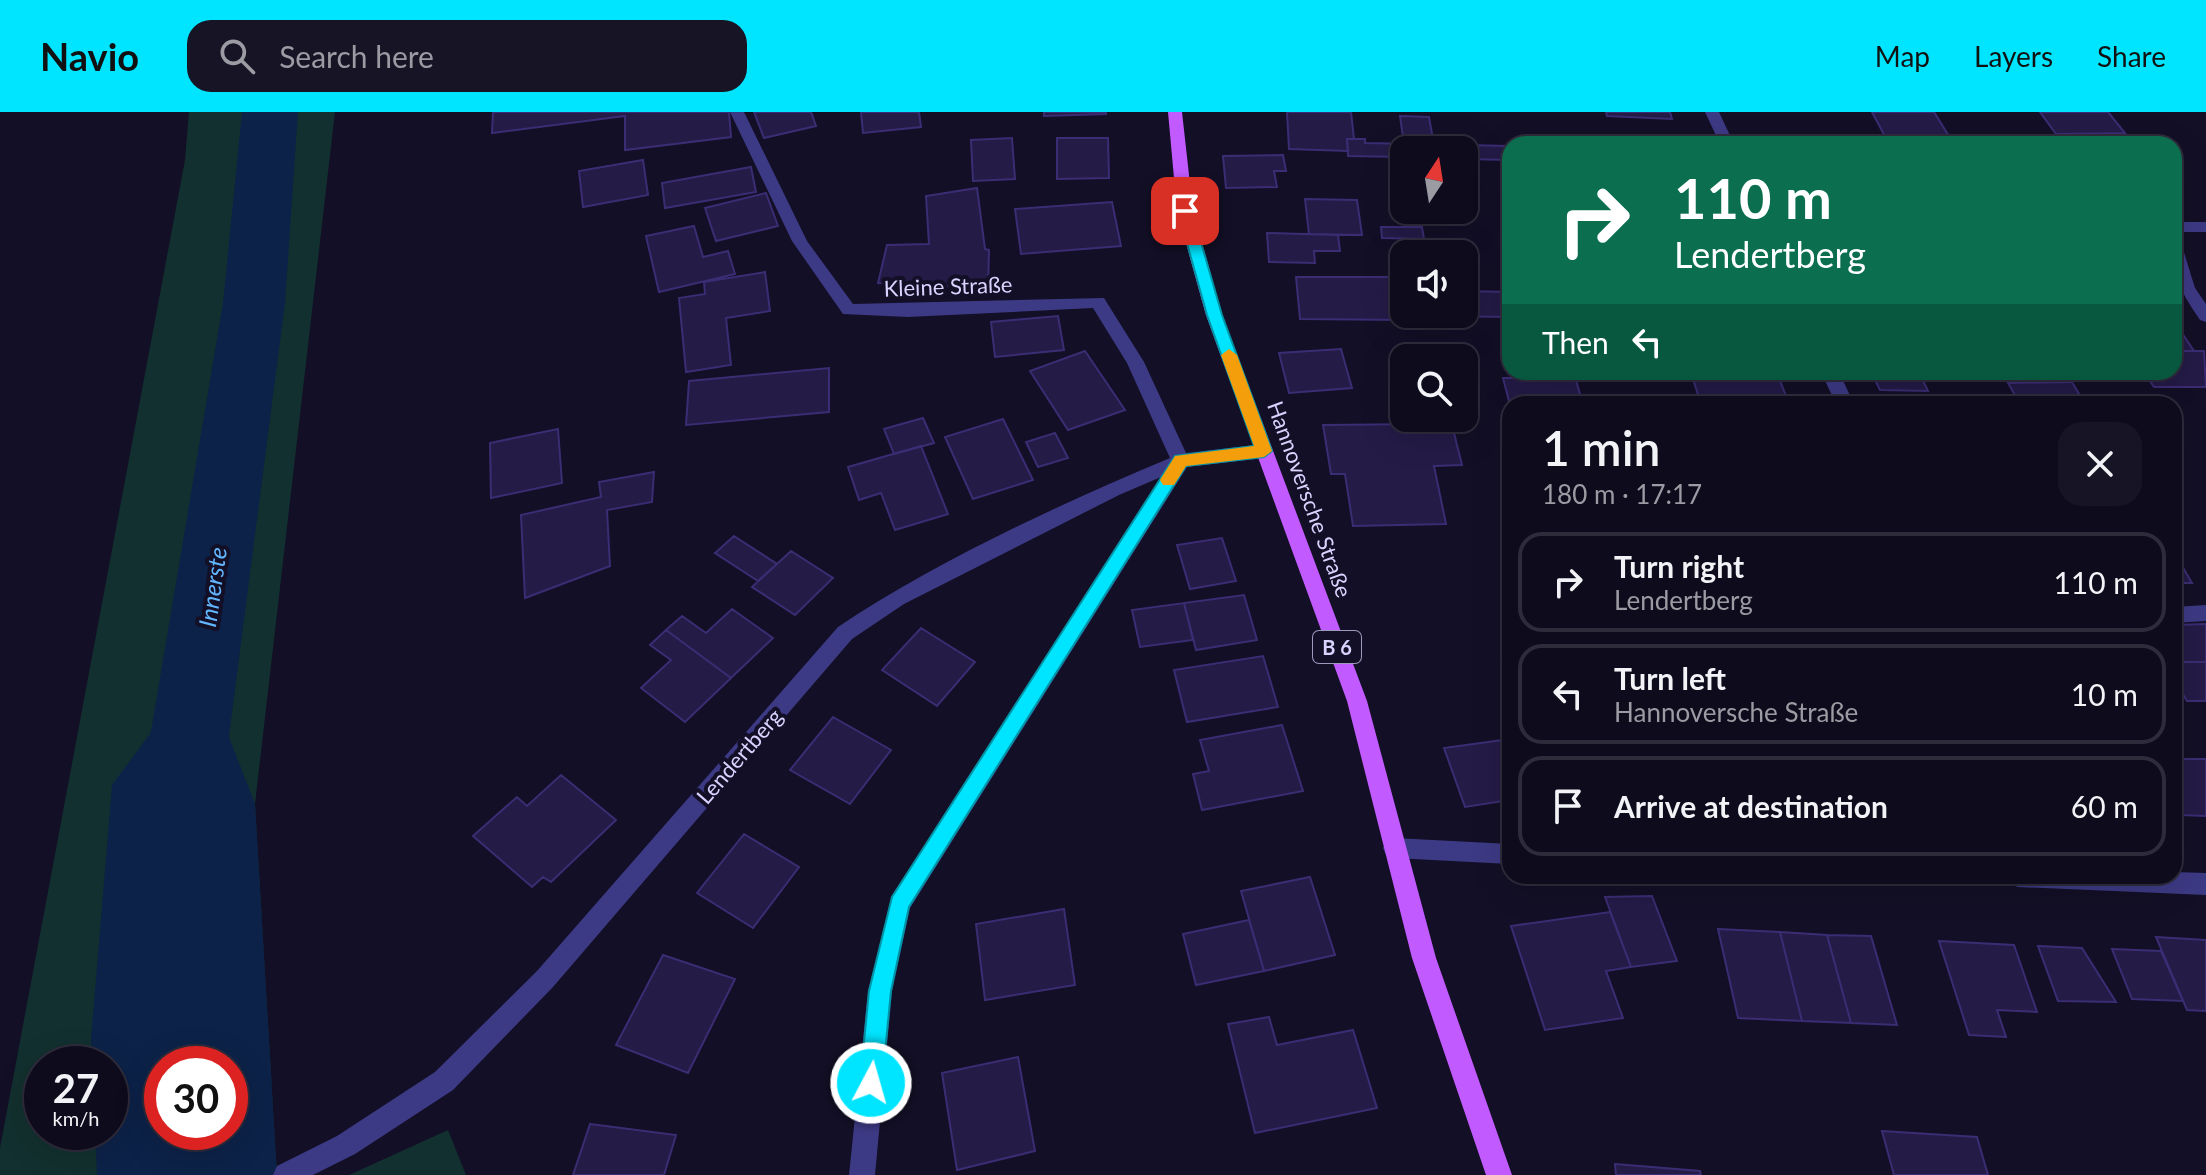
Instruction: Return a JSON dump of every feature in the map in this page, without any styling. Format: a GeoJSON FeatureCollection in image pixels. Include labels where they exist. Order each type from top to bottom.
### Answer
{"type":"FeatureCollection","features":[{"type":"Feature","properties":{"kind":"main road","name":"Hannoversche Straße"},"geometry":{"type":"LineString","coordinates":[[1175,112],[1185,211],[1214,315],[1357,701],[1424,958],[1499,1175]]}},
{"type":"Feature","properties":{"kind":"street","name":"Kleine Straße"},"geometry":{"type":"LineString","coordinates":[[737,112],[764,171],[825,284],[849,310],[908,311],[1098,302],[1135,362],[1181,461]]}},
{"type":"Feature","properties":{"kind":"street"},"geometry":{"type":"LineString","coordinates":[[1712,112],[1723,136]]}},
{"type":"Feature","properties":{"kind":"street"},"geometry":{"type":"LineString","coordinates":[[2182,227],[2206,227]]}},
{"type":"Feature","properties":{"kind":"street"},"geometry":{"type":"LineString","coordinates":[[2182,272],[2187,289],[2206,316]]}},
{"type":"Feature","properties":{"kind":"street","name":"Lendertberg"},"geometry":{"type":"LineString","coordinates":[[289,1174],[346,1145],[444,1081],[545,979],[845,633],[897,598],[1112,490],[1181,461],[1264,451]]}},
{"type":"Feature","properties":{"kind":"street"},"geometry":{"type":"LineString","coordinates":[[862,1175],[880,991],[900,904],[1181,461]]}},
{"type":"Feature","properties":{"kind":"street"},"geometry":{"type":"LineString","coordinates":[[2182,614],[2206,613]]}},
{"type":"Feature","properties":{"kind":"street"},"geometry":{"type":"LineString","coordinates":[[1394,848],[1502,854]]}},
{"type":"Feature","properties":{"kind":"street"},"geometry":{"type":"LineString","coordinates":[[2182,883],[2206,884]]}},
{"type":"Feature","properties":{"kind":"green space"},"geometry":{"type":"Polygon","coordinates":[[[189,112],[335,112],[255,804],[277,1175],[0,1175],[0,1148],[185,160],[189,112]]]}},
{"type":"Feature","properties":{"kind":"green space"},"geometry":{"type":"Polygon","coordinates":[[[448,1130],[466,1175],[349,1175],[448,1130]]]}},
{"type":"Feature","properties":{"kind":"water"},"geometry":{"type":"Polygon","coordinates":[[[201,665],[255,804],[277,1175],[97,1175],[96,1150],[128,1150],[128,1046],[91,1046],[112,785],[201,665]]]}},
{"type":"Feature","properties":{"kind":"building"},"geometry":{"type":"Polygon","coordinates":[[[493,112],[729,112],[731,137],[625,150],[625,116],[492,133],[493,112]]]}},
{"type":"Feature","properties":{"kind":"building"},"geometry":{"type":"Polygon","coordinates":[[[754,112],[811,112],[816,126],[764,138],[754,112]]]}},
{"type":"Feature","properties":{"kind":"building"},"geometry":{"type":"Polygon","coordinates":[[[861,112],[919,112],[921,127],[863,133],[861,112]]]}},
{"type":"Feature","properties":{"kind":"building"},"geometry":{"type":"Polygon","coordinates":[[[1044,112],[1106,112],[1106,114],[1044,116],[1044,112]]]}},
{"type":"Feature","properties":{"kind":"building"},"geometry":{"type":"Polygon","coordinates":[[[1287,112],[1351,112],[1354,139],[1347,139],[1348,151],[1289,149],[1287,112]]]}},
{"type":"Feature","properties":{"kind":"building"},"geometry":{"type":"Polygon","coordinates":[[[1606,112],[1670,112],[1672,119],[1607,116],[1606,112]]]}},
{"type":"Feature","properties":{"kind":"building"},"geometry":{"type":"Polygon","coordinates":[[[1872,112],[1934,112],[1949,136],[1885,136],[1872,112]]]}},
{"type":"Feature","properties":{"kind":"building"},"geometry":{"type":"Polygon","coordinates":[[[2040,112],[2108,112],[2125,133],[2056,134],[2040,112]]]}},
{"type":"Feature","properties":{"kind":"building"},"geometry":{"type":"Polygon","coordinates":[[[1400,116],[1429,117],[1432,136],[1403,136],[1400,116]]]}},
{"type":"Feature","properties":{"kind":"building"},"geometry":{"type":"Polygon","coordinates":[[[1012,138],[1015,179],[973,181],[971,140],[1012,138]]]}},
{"type":"Feature","properties":{"kind":"building"},"geometry":{"type":"Polygon","coordinates":[[[1057,138],[1108,138],[1109,178],[1057,179],[1057,138]]]}},
{"type":"Feature","properties":{"kind":"building"},"geometry":{"type":"Polygon","coordinates":[[[1347,139],[1390,144],[1390,157],[1348,156],[1347,139]]]}},
{"type":"Feature","properties":{"kind":"building"},"geometry":{"type":"Polygon","coordinates":[[[1478,145],[1502,146],[1502,160],[1478,159],[1478,145]]]}},
{"type":"Feature","properties":{"kind":"building"},"geometry":{"type":"Polygon","coordinates":[[[1283,155],[1286,171],[1274,171],[1277,187],[1226,188],[1223,156],[1283,155]]]}},
{"type":"Feature","properties":{"kind":"building"},"geometry":{"type":"Polygon","coordinates":[[[643,160],[648,195],[583,207],[579,171],[643,160]]]}},
{"type":"Feature","properties":{"kind":"building"},"geometry":{"type":"Polygon","coordinates":[[[751,167],[756,192],[665,208],[662,183],[751,167]]]}},
{"type":"Feature","properties":{"kind":"building"},"geometry":{"type":"Polygon","coordinates":[[[977,188],[985,249],[989,250],[988,288],[878,283],[887,245],[929,244],[926,196],[977,188]]]}},
{"type":"Feature","properties":{"kind":"building"},"geometry":{"type":"Polygon","coordinates":[[[766,193],[778,226],[716,241],[705,208],[766,193]]]}},
{"type":"Feature","properties":{"kind":"building"},"geometry":{"type":"Polygon","coordinates":[[[1305,199],[1357,200],[1362,235],[1309,234],[1305,199]]]}},
{"type":"Feature","properties":{"kind":"building"},"geometry":{"type":"Polygon","coordinates":[[[1112,202],[1121,246],[1021,254],[1015,209],[1112,202]]]}},
{"type":"Feature","properties":{"kind":"building"},"geometry":{"type":"Polygon","coordinates":[[[694,226],[703,257],[728,251],[735,274],[659,292],[646,236],[694,226]]]}},
{"type":"Feature","properties":{"kind":"building"},"geometry":{"type":"Polygon","coordinates":[[[1381,227],[1422,227],[1424,239],[1382,238],[1381,227]]]}},
{"type":"Feature","properties":{"kind":"building"},"geometry":{"type":"Polygon","coordinates":[[[1267,233],[1338,235],[1340,251],[1314,251],[1315,263],[1269,262],[1267,233]]]}},
{"type":"Feature","properties":{"kind":"building"},"geometry":{"type":"Polygon","coordinates":[[[765,272],[770,311],[726,318],[731,365],[686,372],[679,298],[705,294],[704,282],[765,272]]]}},
{"type":"Feature","properties":{"kind":"building"},"geometry":{"type":"Polygon","coordinates":[[[1296,277],[1390,277],[1390,320],[1300,319],[1296,277]]]}},
{"type":"Feature","properties":{"kind":"building"},"geometry":{"type":"Polygon","coordinates":[[[1478,291],[1502,292],[1502,317],[1478,317],[1478,291]]]}},
{"type":"Feature","properties":{"kind":"building"},"geometry":{"type":"Polygon","coordinates":[[[1058,316],[1064,350],[995,357],[991,322],[1058,316]]]}},
{"type":"Feature","properties":{"kind":"building"},"geometry":{"type":"Polygon","coordinates":[[[2182,333],[2194,351],[2182,351],[2182,333]]]}},
{"type":"Feature","properties":{"kind":"building"},"geometry":{"type":"Polygon","coordinates":[[[1341,349],[1352,388],[1289,393],[1279,353],[1341,349]]]}},
{"type":"Feature","properties":{"kind":"building"},"geometry":{"type":"Polygon","coordinates":[[[1085,351],[1125,410],[1068,430],[1030,371],[1085,351]]]}},
{"type":"Feature","properties":{"kind":"building"},"geometry":{"type":"Polygon","coordinates":[[[2182,351],[2204,351],[2206,387],[2154,387],[2149,380],[2182,380],[2182,351]]]}},
{"type":"Feature","properties":{"kind":"building"},"geometry":{"type":"Polygon","coordinates":[[[829,368],[829,412],[686,425],[689,381],[829,368]]]}},
{"type":"Feature","properties":{"kind":"building"},"geometry":{"type":"Polygon","coordinates":[[[1504,380],[1576,380],[1581,396],[1508,396],[1504,380]]]}},
{"type":"Feature","properties":{"kind":"building"},"geometry":{"type":"Polygon","coordinates":[[[1693,380],[1780,380],[1786,396],[1698,396],[1693,380]]]}},
{"type":"Feature","properties":{"kind":"building"},"geometry":{"type":"Polygon","coordinates":[[[1875,380],[1923,380],[1928,391],[1880,390],[1875,380]]]}},
{"type":"Feature","properties":{"kind":"building"},"geometry":{"type":"Polygon","coordinates":[[[2006,380],[2072,382],[2008,383],[2006,380]]]}},
{"type":"Feature","properties":{"kind":"building"},"geometry":{"type":"Polygon","coordinates":[[[2072,382],[2080,396],[2015,396],[2008,383],[2072,382]]]}},
{"type":"Feature","properties":{"kind":"building"},"geometry":{"type":"Polygon","coordinates":[[[923,418],[934,443],[894,454],[884,429],[923,418]]]}},
{"type":"Feature","properties":{"kind":"building"},"geometry":{"type":"Polygon","coordinates":[[[1003,419],[1033,480],[973,499],[945,437],[1003,419]]]}},
{"type":"Feature","properties":{"kind":"building"},"geometry":{"type":"Polygon","coordinates":[[[1390,424],[1390,432],[1454,433],[1462,465],[1434,466],[1446,524],[1353,526],[1345,474],[1331,474],[1323,425],[1390,424]]]}},
{"type":"Feature","properties":{"kind":"building"},"geometry":{"type":"Polygon","coordinates":[[[558,429],[562,483],[491,498],[490,443],[558,429]]]}},
{"type":"Feature","properties":{"kind":"building"},"geometry":{"type":"Polygon","coordinates":[[[1055,433],[1068,458],[1038,467],[1026,442],[1055,433]]]}},
{"type":"Feature","properties":{"kind":"building"},"geometry":{"type":"Polygon","coordinates":[[[921,446],[948,514],[895,530],[881,493],[859,500],[848,467],[921,446]]]}},
{"type":"Feature","properties":{"kind":"building"},"geometry":{"type":"Polygon","coordinates":[[[654,472],[652,502],[607,510],[610,566],[525,598],[521,515],[601,497],[599,482],[654,472]]]}},
{"type":"Feature","properties":{"kind":"building"},"geometry":{"type":"Polygon","coordinates":[[[734,536],[777,564],[758,581],[715,553],[734,536]]]}},
{"type":"Feature","properties":{"kind":"building"},"geometry":{"type":"Polygon","coordinates":[[[1222,538],[1236,581],[1190,589],[1177,545],[1222,538]]]}},
{"type":"Feature","properties":{"kind":"building"},"geometry":{"type":"Polygon","coordinates":[[[791,551],[833,578],[795,615],[752,587],[791,551]]]}},
{"type":"Feature","properties":{"kind":"building"},"geometry":{"type":"Polygon","coordinates":[[[2182,566],[2192,583],[2182,583],[2182,566]]]}},
{"type":"Feature","properties":{"kind":"building"},"geometry":{"type":"Polygon","coordinates":[[[1244,595],[1257,640],[1196,650],[1184,603],[1244,595]]]}},
{"type":"Feature","properties":{"kind":"building"},"geometry":{"type":"Polygon","coordinates":[[[1184,603],[1193,640],[1140,647],[1132,610],[1184,603]]]}},
{"type":"Feature","properties":{"kind":"building"},"geometry":{"type":"Polygon","coordinates":[[[732,609],[773,638],[731,678],[666,630],[682,616],[706,633],[732,609]]]}},
{"type":"Feature","properties":{"kind":"building"},"geometry":{"type":"Polygon","coordinates":[[[2206,624],[2206,662],[2182,662],[2182,625],[2206,624]]]}},
{"type":"Feature","properties":{"kind":"building"},"geometry":{"type":"Polygon","coordinates":[[[921,628],[975,662],[937,706],[882,670],[921,628]]]}},
{"type":"Feature","properties":{"kind":"building"},"geometry":{"type":"Polygon","coordinates":[[[666,630],[731,678],[685,722],[641,688],[671,660],[650,645],[666,630]]]}},
{"type":"Feature","properties":{"kind":"building"},"geometry":{"type":"Polygon","coordinates":[[[1263,656],[1278,707],[1187,722],[1174,670],[1263,656]]]}},
{"type":"Feature","properties":{"kind":"building"},"geometry":{"type":"Polygon","coordinates":[[[2182,662],[2206,662],[2206,701],[2187,701],[2182,693],[2182,662]]]}},
{"type":"Feature","properties":{"kind":"building"},"geometry":{"type":"Polygon","coordinates":[[[833,717],[891,750],[850,804],[790,770],[833,717]]]}},
{"type":"Feature","properties":{"kind":"building"},"geometry":{"type":"Polygon","coordinates":[[[1282,725],[1303,791],[1202,810],[1193,774],[1209,771],[1200,740],[1282,725]]]}},
{"type":"Feature","properties":{"kind":"building"},"geometry":{"type":"Polygon","coordinates":[[[1502,740],[1502,801],[1465,807],[1444,748],[1502,740]]]}},
{"type":"Feature","properties":{"kind":"building"},"geometry":{"type":"Polygon","coordinates":[[[2182,759],[2206,759],[2206,816],[2182,815],[2182,759]]]}},
{"type":"Feature","properties":{"kind":"building"},"geometry":{"type":"Polygon","coordinates":[[[561,775],[616,820],[551,882],[543,877],[532,887],[473,836],[517,797],[527,806],[561,775]]]}},
{"type":"Feature","properties":{"kind":"building"},"geometry":{"type":"Polygon","coordinates":[[[744,834],[799,867],[753,928],[697,893],[744,834]]]}},
{"type":"Feature","properties":{"kind":"building"},"geometry":{"type":"Polygon","coordinates":[[[1310,877],[1335,955],[1264,971],[1241,891],[1310,877]]]}},
{"type":"Feature","properties":{"kind":"building"},"geometry":{"type":"Polygon","coordinates":[[[1652,896],[1677,961],[1631,967],[1605,897],[1652,896]]]}},
{"type":"Feature","properties":{"kind":"building"},"geometry":{"type":"Polygon","coordinates":[[[1064,909],[1075,985],[985,1000],[976,924],[1064,909]]]}},
{"type":"Feature","properties":{"kind":"building"},"geometry":{"type":"Polygon","coordinates":[[[1610,912],[1631,967],[1606,971],[1623,1018],[1545,1030],[1511,926],[1610,912]]]}},
{"type":"Feature","properties":{"kind":"building"},"geometry":{"type":"Polygon","coordinates":[[[1249,920],[1264,971],[1196,985],[1183,934],[1249,920]]]}},
{"type":"Feature","properties":{"kind":"building"},"geometry":{"type":"Polygon","coordinates":[[[1718,929],[1780,932],[1802,1021],[1738,1018],[1718,929]]]}},
{"type":"Feature","properties":{"kind":"building"},"geometry":{"type":"Polygon","coordinates":[[[1780,932],[1827,935],[1851,1023],[1802,1021],[1780,932]]]}},
{"type":"Feature","properties":{"kind":"building"},"geometry":{"type":"Polygon","coordinates":[[[1827,935],[1871,936],[1897,1025],[1851,1023],[1827,935]]]}},
{"type":"Feature","properties":{"kind":"building"},"geometry":{"type":"Polygon","coordinates":[[[2156,937],[2206,940],[2206,1011],[2187,1010],[2156,937]]]}},
{"type":"Feature","properties":{"kind":"building"},"geometry":{"type":"Polygon","coordinates":[[[1939,941],[2014,945],[2037,1012],[1997,1010],[2006,1037],[1969,1035],[1939,941]]]}},
{"type":"Feature","properties":{"kind":"building"},"geometry":{"type":"Polygon","coordinates":[[[2038,946],[2082,948],[2116,1002],[2058,1001],[2038,946]]]}},
{"type":"Feature","properties":{"kind":"building"},"geometry":{"type":"Polygon","coordinates":[[[2112,949],[2161,951],[2183,1001],[2132,999],[2112,949]]]}},
{"type":"Feature","properties":{"kind":"building"},"geometry":{"type":"Polygon","coordinates":[[[663,955],[735,979],[688,1073],[616,1045],[663,955]]]}},
{"type":"Feature","properties":{"kind":"building"},"geometry":{"type":"Polygon","coordinates":[[[1269,1017],[1277,1045],[1353,1030],[1377,1108],[1255,1133],[1228,1024],[1269,1017]]]}},
{"type":"Feature","properties":{"kind":"building"},"geometry":{"type":"Polygon","coordinates":[[[1018,1057],[1035,1151],[957,1170],[942,1073],[1018,1057]]]}},
{"type":"Feature","properties":{"kind":"building"},"geometry":{"type":"Polygon","coordinates":[[[590,1124],[676,1135],[664,1175],[573,1175],[590,1124]]]}},
{"type":"Feature","properties":{"kind":"building"},"geometry":{"type":"Polygon","coordinates":[[[1882,1131],[1977,1137],[1988,1175],[1894,1175],[1882,1131]]]}},
{"type":"Feature","properties":{"kind":"building"},"geometry":{"type":"Polygon","coordinates":[[[1615,1164],[1700,1171],[1701,1175],[1616,1175],[1615,1164]]]}},
{"type":"Feature","properties":{"kind":"waterway","name":"Innerste"},"geometry":{"type":"LineString","coordinates":[[185,767],[254,303],[270,112]]}},
{"type":"Feature","properties":{"kind":"slow traffic"},"geometry":{"type":"LineString","coordinates":[[1168,480],[1181,461],[1264,451],[1229,355]]}},
{"type":"Feature","properties":{"kind":"route"},"geometry":{"type":"LineString","coordinates":[[871,1083],[880,991],[900,904],[1181,461],[1264,451],[1214,315],[1185,211]]}}]}
